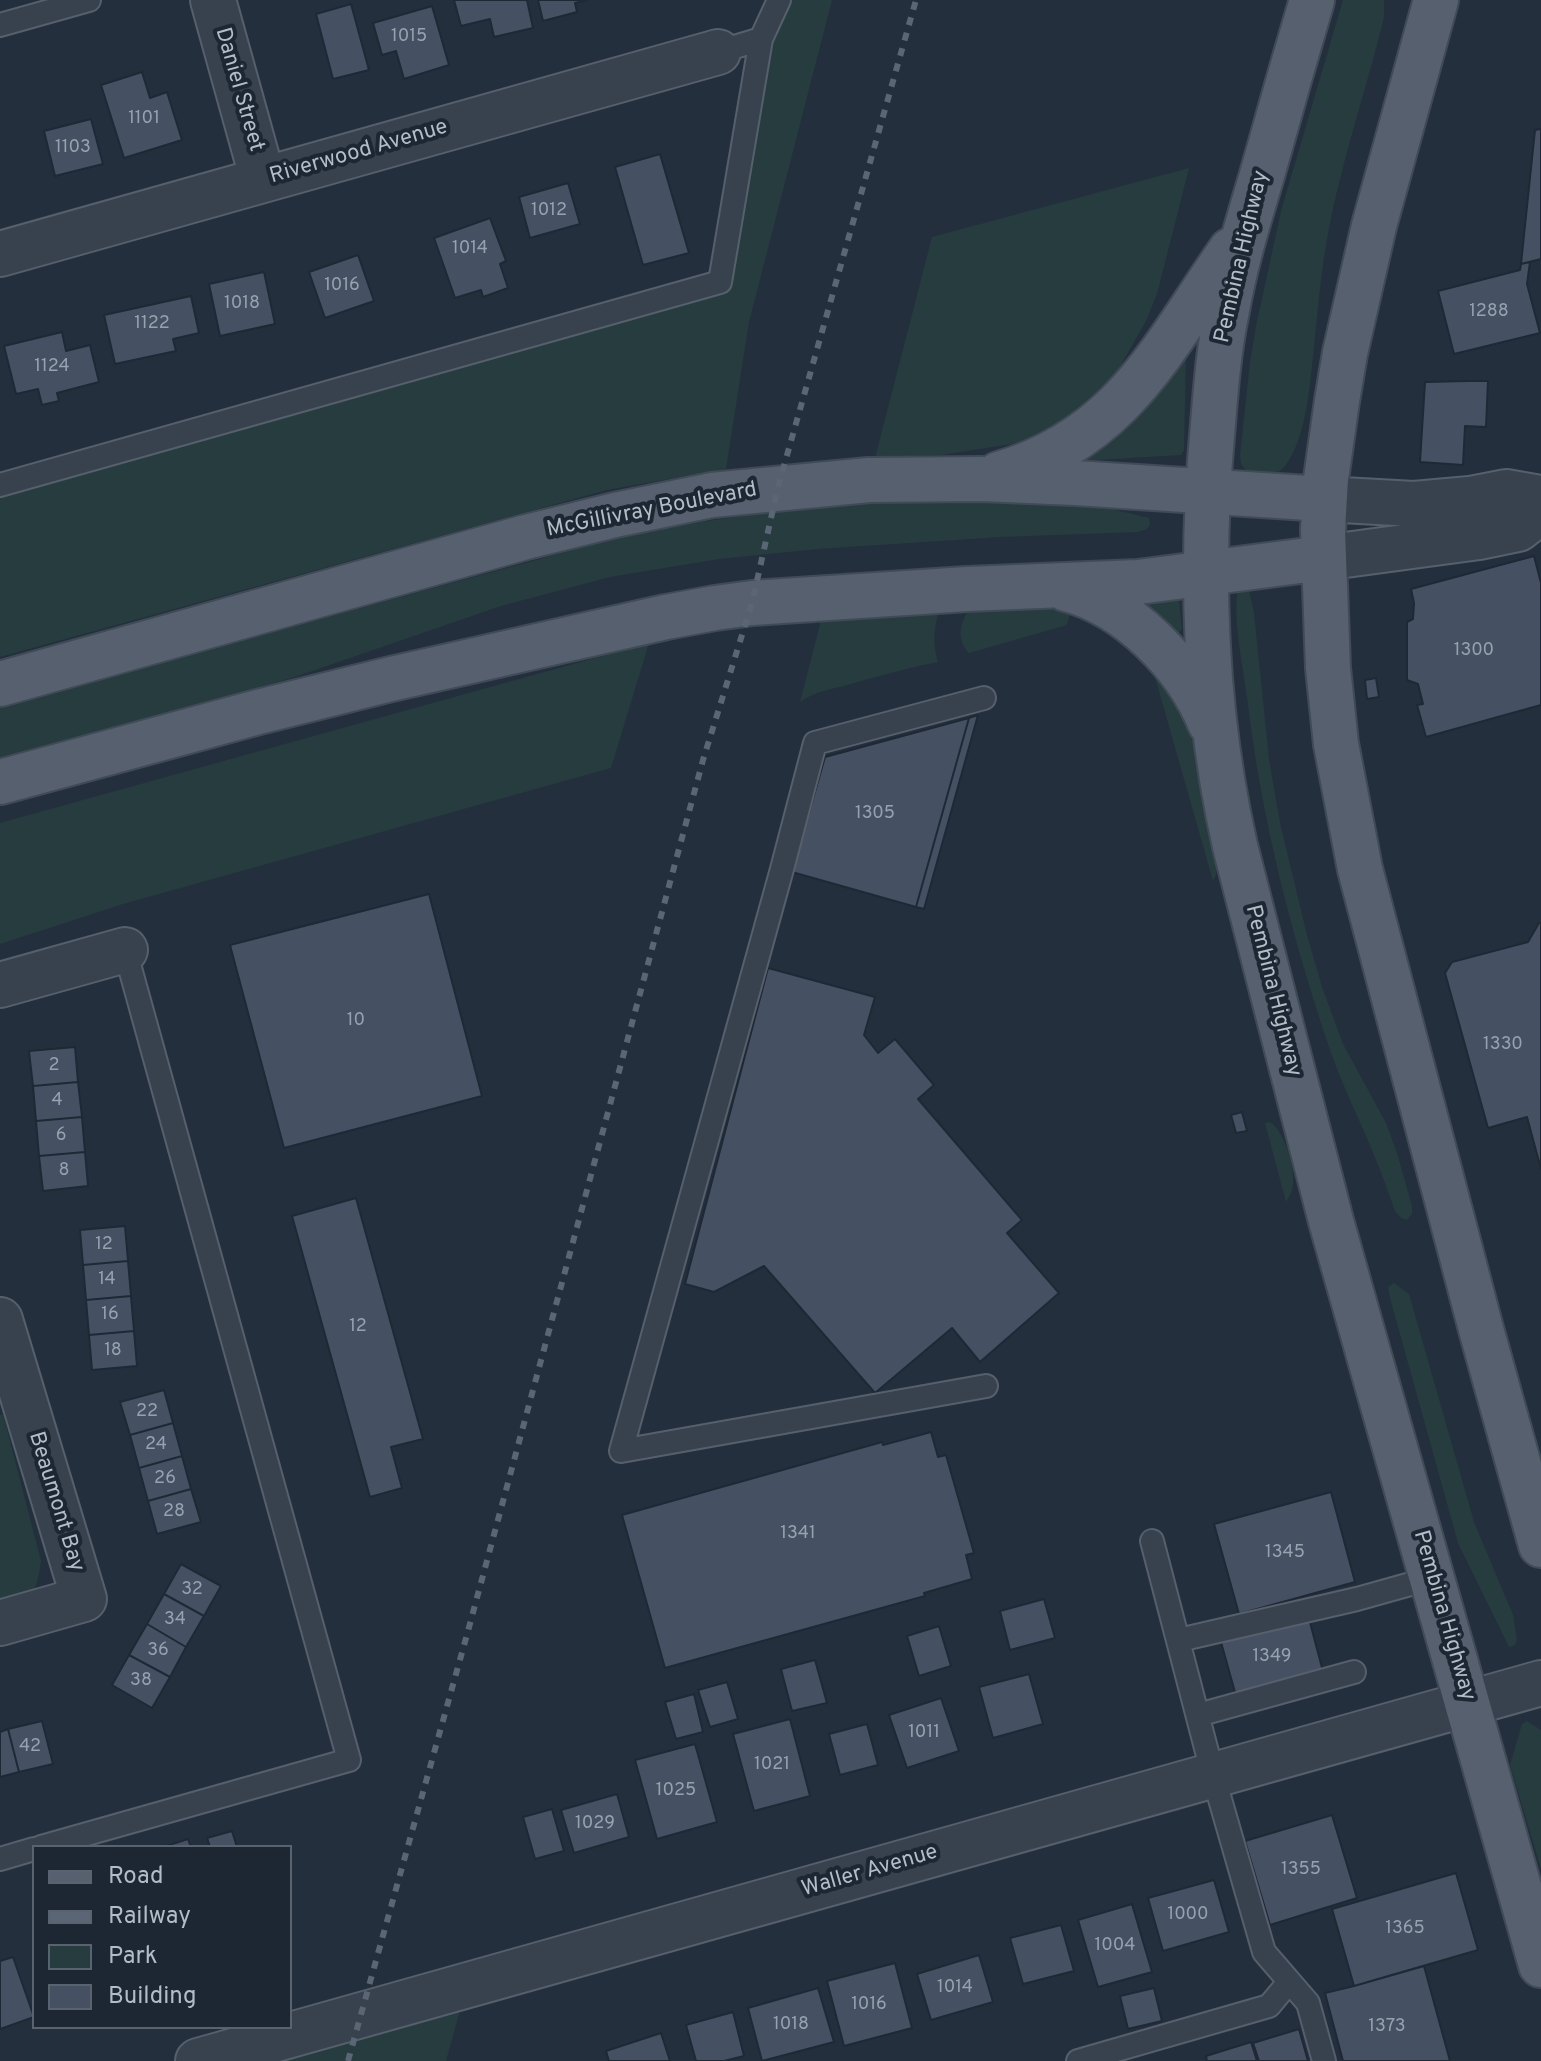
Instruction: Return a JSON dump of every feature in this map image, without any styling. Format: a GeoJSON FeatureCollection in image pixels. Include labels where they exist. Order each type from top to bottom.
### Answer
{"type":"FeatureCollection","features":[{"type":"Feature","properties":{"kind":"main road","name":"Pembina Highway"},"geometry":{"type":"LineString","coordinates":[[1312,0],[1246,228],[1220,352],[1207,493],[1206,574],[1207,637],[1216,743],[1224,797],[1331,1221],[1541,1965]]}},
{"type":"Feature","properties":{"kind":"main road"},"geometry":{"type":"LineString","coordinates":[[1436,0],[1374,226],[1337,401],[1324,499],[1328,668],[1336,744],[1360,869],[1541,1545]]}},
{"type":"Feature","properties":{"kind":"main road"},"geometry":{"type":"LineString","coordinates":[[981,479],[1046,456],[1084,434],[1111,412],[1133,391],[1170,342],[1246,228]]}},
{"type":"Feature","properties":{"kind":"main road","name":"McGillivray Boulevard"},"geometry":{"type":"LineString","coordinates":[[0,684],[526,537],[712,495],[869,480],[981,479],[1324,499]]}},
{"type":"Feature","properties":{"kind":"main road"},"geometry":{"type":"LineString","coordinates":[[0,782],[391,679],[715,608],[951,590],[1138,582],[1323,558]]}},
{"type":"Feature","properties":{"kind":"main road"},"geometry":{"type":"LineString","coordinates":[[1052,587],[1079,593],[1111,607],[1151,640],[1184,677],[1198,699],[1216,743]]}},
{"type":"Feature","properties":{"kind":"street","name":"Daniel Street"},"geometry":{"type":"LineString","coordinates":[[213,0],[263,180]]}},
{"type":"Feature","properties":{"kind":"street","name":"Riverwood Avenue"},"geometry":{"type":"LineString","coordinates":[[0,254],[718,52]]}},
{"type":"Feature","properties":{"kind":"street"},"geometry":{"type":"LineString","coordinates":[[1324,499],[1414,504],[1506,492],[1541,498]]}},
{"type":"Feature","properties":{"kind":"street"},"geometry":{"type":"LineString","coordinates":[[1323,558],[1518,529],[1541,511]]}},
{"type":"Feature","properties":{"kind":"street"},"geometry":{"type":"LineString","coordinates":[[0,985],[125,950]]}},
{"type":"Feature","properties":{"kind":"street","name":"Beaumont Bay"},"geometry":{"type":"LineString","coordinates":[[0,1320],[84,1599],[0,1623]]}},
{"type":"Feature","properties":{"kind":"street","name":"Waller Avenue"},"geometry":{"type":"LineString","coordinates":[[198,2061],[1541,1683]]}},
{"type":"Feature","properties":{"kind":"lane"},"geometry":{"type":"LineString","coordinates":[[0,25],[89,0]]}},
{"type":"Feature","properties":{"kind":"lane"},"geometry":{"type":"LineString","coordinates":[[0,485],[720,282],[761,39],[779,0]]}},
{"type":"Feature","properties":{"kind":"lane"},"geometry":{"type":"LineString","coordinates":[[718,52],[761,39]]}},
{"type":"Feature","properties":{"kind":"lane"},"geometry":{"type":"LineString","coordinates":[[984,698],[815,743],[621,1451],[986,1386]]}},
{"type":"Feature","properties":{"kind":"lane"},"geometry":{"type":"LineString","coordinates":[[48,1845],[349,1760],[125,950]]}},
{"type":"Feature","properties":{"kind":"lane"},"geometry":{"type":"LineString","coordinates":[[1152,1541],[1213,1775],[1264,1952],[1308,2003],[1324,2061]]}},
{"type":"Feature","properties":{"kind":"lane"},"geometry":{"type":"LineString","coordinates":[[1179,1640],[1357,1599],[1432,1578]]}},
{"type":"Feature","properties":{"kind":"lane"},"geometry":{"type":"LineString","coordinates":[[1198,1715],[1354,1672]]}},
{"type":"Feature","properties":{"kind":"lane"},"geometry":{"type":"LineString","coordinates":[[0,1859],[32,1850]]}},
{"type":"Feature","properties":{"kind":"lane"},"geometry":{"type":"LineString","coordinates":[[1078,2061],[1269,2006],[1289,1982]]}},
{"type":"Feature","properties":{"kind":"green space"},"geometry":{"type":"Polygon","coordinates":[[[779,0],[832,0],[749,322],[726,469],[607,490],[0,657],[0,492],[720,282],[779,0]]]}},
{"type":"Feature","properties":{"kind":"green space"},"geometry":{"type":"Polygon","coordinates":[[[1343,0],[1384,0],[1384,17],[1331,218],[1306,411],[1295,449],[1283,468],[1271,474],[1248,473],[1241,464],[1240,455],[1256,326],[1281,211],[1343,0]]]}},
{"type":"Feature","properties":{"kind":"green space"},"geometry":{"type":"Polygon","coordinates":[[[1189,168],[1157,294],[1146,321],[1122,363],[1128,372],[1084,415],[1025,442],[941,455],[875,458],[932,237],[1189,168]]]}},
{"type":"Feature","properties":{"kind":"green space"},"geometry":{"type":"Polygon","coordinates":[[[1186,353],[1184,450],[1181,455],[1080,461],[1186,353]]]}},
{"type":"Feature","properties":{"kind":"green space"},"geometry":{"type":"Polygon","coordinates":[[[905,501],[1005,501],[1112,509],[1149,518],[1150,525],[1139,532],[818,549],[719,559],[610,577],[501,606],[292,678],[0,758],[0,707],[620,537],[810,507],[905,501]]]}},
{"type":"Feature","properties":{"kind":"green space"},"geometry":{"type":"Polygon","coordinates":[[[1238,588],[1249,591],[1254,613],[1269,759],[1280,823],[1307,935],[1343,1044],[1386,1123],[1398,1156],[1412,1206],[1412,1214],[1407,1220],[1395,1211],[1334,1061],[1290,918],[1269,831],[1253,742],[1237,627],[1236,600],[1238,588]]]}},
{"type":"Feature","properties":{"kind":"green space"},"geometry":{"type":"Polygon","coordinates":[[[1178,590],[1182,629],[1176,636],[1115,594],[1178,590]]]}},
{"type":"Feature","properties":{"kind":"green space"},"geometry":{"type":"Polygon","coordinates":[[[1024,601],[1070,613],[1067,625],[969,653],[962,642],[961,630],[970,607],[1024,601]]]}},
{"type":"Feature","properties":{"kind":"green space"},"geometry":{"type":"Polygon","coordinates":[[[940,608],[934,635],[938,662],[823,691],[800,702],[824,609],[940,608]]]}},
{"type":"Feature","properties":{"kind":"green space"},"geometry":{"type":"Polygon","coordinates":[[[649,643],[611,768],[123,904],[0,944],[0,823],[649,643]]]}},
{"type":"Feature","properties":{"kind":"green space"},"geometry":{"type":"Polygon","coordinates":[[[1162,666],[1194,735],[1217,862],[1213,881],[1153,670],[1162,666]]]}},
{"type":"Feature","properties":{"kind":"green space"},"geometry":{"type":"Polygon","coordinates":[[[1270,1122],[1285,1143],[1291,1163],[1292,1190],[1286,1202],[1265,1123],[1270,1122]]]}},
{"type":"Feature","properties":{"kind":"green space"},"geometry":{"type":"Polygon","coordinates":[[[1394,1283],[1409,1294],[1474,1522],[1513,1615],[1517,1640],[1515,1645],[1509,1647],[1458,1543],[1390,1298],[1388,1287],[1394,1283]]]}},
{"type":"Feature","properties":{"kind":"green space"},"geometry":{"type":"Polygon","coordinates":[[[3,1414],[41,1561],[37,1583],[30,1594],[0,1611],[0,1415],[3,1414]]]}},
{"type":"Feature","properties":{"kind":"green space"},"geometry":{"type":"Polygon","coordinates":[[[1527,1721],[1541,1730],[1541,1869],[1510,1765],[1522,1724],[1527,1721]]]}},
{"type":"Feature","properties":{"kind":"green space"},"geometry":{"type":"Polygon","coordinates":[[[467,1985],[446,2061],[271,2061],[467,1985]]]}},
{"type":"Feature","properties":{"kind":"building"},"geometry":{"type":"Polygon","coordinates":[[[454,0],[527,0],[533,28],[494,37],[490,19],[461,26],[454,0]]]}},
{"type":"Feature","properties":{"kind":"building"},"geometry":{"type":"Polygon","coordinates":[[[538,0],[588,0],[575,3],[577,12],[543,21],[538,0]]]}},
{"type":"Feature","properties":{"kind":"building"},"geometry":{"type":"Polygon","coordinates":[[[351,4],[369,70],[333,79],[316,14],[351,4]]]}},
{"type":"Feature","properties":{"kind":"building"},"geometry":{"type":"Polygon","coordinates":[[[432,6],[449,65],[404,79],[396,51],[382,55],[373,23],[432,6]]]}},
{"type":"Feature","properties":{"kind":"building"},"geometry":{"type":"Polygon","coordinates":[[[142,72],[150,98],[167,92],[182,140],[124,158],[101,85],[142,72]]]}},
{"type":"Feature","properties":{"kind":"building"},"geometry":{"type":"Polygon","coordinates":[[[91,119],[103,164],[55,176],[44,131],[91,119]]]}},
{"type":"Feature","properties":{"kind":"building"},"geometry":{"type":"Polygon","coordinates":[[[1541,129],[1541,259],[1521,264],[1535,130],[1541,129]]]}},
{"type":"Feature","properties":{"kind":"building"},"geometry":{"type":"Polygon","coordinates":[[[660,154],[689,253],[643,265],[615,167],[660,154]]]}},
{"type":"Feature","properties":{"kind":"building"},"geometry":{"type":"Polygon","coordinates":[[[568,183],[580,224],[530,238],[519,197],[568,183]]]}},
{"type":"Feature","properties":{"kind":"building"},"geometry":{"type":"Polygon","coordinates":[[[490,218],[506,261],[500,264],[508,288],[483,297],[481,290],[455,298],[434,238],[490,218]]]}},
{"type":"Feature","properties":{"kind":"building"},"geometry":{"type":"Polygon","coordinates":[[[358,255],[374,301],[325,318],[309,272],[358,255]]]}},
{"type":"Feature","properties":{"kind":"building"},"geometry":{"type":"Polygon","coordinates":[[[1530,262],[1527,284],[1540,333],[1454,354],[1438,291],[1520,270],[1521,264],[1530,262]]]}},
{"type":"Feature","properties":{"kind":"building"},"geometry":{"type":"Polygon","coordinates":[[[264,272],[275,324],[220,336],[209,284],[264,272]]]}},
{"type":"Feature","properties":{"kind":"building"},"geometry":{"type":"Polygon","coordinates":[[[191,296],[199,333],[173,339],[176,351],[115,364],[104,315],[191,296]]]}},
{"type":"Feature","properties":{"kind":"building"},"geometry":{"type":"Polygon","coordinates":[[[62,332],[66,351],[90,345],[99,382],[57,393],[59,401],[42,405],[38,389],[16,394],[4,346],[62,332]]]}},
{"type":"Feature","properties":{"kind":"building"},"geometry":{"type":"Polygon","coordinates":[[[1488,381],[1486,427],[1465,426],[1463,465],[1420,462],[1425,382],[1488,381]]]}},
{"type":"Feature","properties":{"kind":"building"},"geometry":{"type":"Polygon","coordinates":[[[1534,556],[1541,583],[1541,705],[1426,737],[1417,705],[1423,704],[1418,684],[1407,680],[1407,622],[1413,619],[1414,603],[1411,589],[1534,556]]]}},
{"type":"Feature","properties":{"kind":"building"},"geometry":{"type":"Polygon","coordinates":[[[1376,678],[1379,697],[1367,699],[1365,680],[1376,678]]]}},
{"type":"Feature","properties":{"kind":"building"},"geometry":{"type":"Polygon","coordinates":[[[978,715],[924,909],[916,907],[969,718],[978,715]]]}},
{"type":"Feature","properties":{"kind":"building"},"geometry":{"type":"Polygon","coordinates":[[[969,718],[916,907],[792,872],[825,757],[969,718]]]}},
{"type":"Feature","properties":{"kind":"building"},"geometry":{"type":"Polygon","coordinates":[[[429,894],[482,1096],[284,1148],[230,945],[429,894]]]}},
{"type":"Feature","properties":{"kind":"building"},"geometry":{"type":"Polygon","coordinates":[[[1539,923],[1541,1169],[1527,1117],[1488,1128],[1445,973],[1452,962],[1528,942],[1539,923]]]}},
{"type":"Feature","properties":{"kind":"building"},"geometry":{"type":"Polygon","coordinates":[[[768,968],[875,997],[864,1035],[878,1053],[895,1039],[934,1085],[918,1099],[1022,1220],[1007,1233],[1059,1293],[980,1362],[952,1328],[875,1393],[764,1266],[714,1292],[685,1284],[768,968]]]}},
{"type":"Feature","properties":{"kind":"building"},"geometry":{"type":"Polygon","coordinates":[[[75,1047],[78,1082],[33,1086],[29,1051],[75,1047]]]}},
{"type":"Feature","properties":{"kind":"building"},"geometry":{"type":"Polygon","coordinates":[[[78,1082],[82,1117],[36,1121],[33,1086],[78,1082]]]}},
{"type":"Feature","properties":{"kind":"building"},"geometry":{"type":"Polygon","coordinates":[[[1242,1112],[1247,1131],[1236,1133],[1231,1115],[1242,1112]]]}},
{"type":"Feature","properties":{"kind":"building"},"geometry":{"type":"Polygon","coordinates":[[[82,1117],[85,1152],[39,1156],[36,1121],[82,1117]]]}},
{"type":"Feature","properties":{"kind":"building"},"geometry":{"type":"Polygon","coordinates":[[[85,1152],[88,1186],[43,1191],[39,1156],[85,1152]]]}},
{"type":"Feature","properties":{"kind":"building"},"geometry":{"type":"Polygon","coordinates":[[[356,1198],[423,1439],[391,1447],[402,1488],[370,1497],[292,1216],[356,1198]]]}},
{"type":"Feature","properties":{"kind":"building"},"geometry":{"type":"Polygon","coordinates":[[[125,1226],[128,1261],[83,1265],[80,1230],[125,1226]]]}},
{"type":"Feature","properties":{"kind":"building"},"geometry":{"type":"Polygon","coordinates":[[[128,1261],[131,1296],[86,1300],[83,1265],[128,1261]]]}},
{"type":"Feature","properties":{"kind":"building"},"geometry":{"type":"Polygon","coordinates":[[[131,1296],[134,1331],[89,1335],[86,1300],[131,1296]]]}},
{"type":"Feature","properties":{"kind":"building"},"geometry":{"type":"Polygon","coordinates":[[[134,1331],[137,1366],[92,1370],[89,1335],[134,1331]]]}},
{"type":"Feature","properties":{"kind":"building"},"geometry":{"type":"Polygon","coordinates":[[[164,1390],[173,1423],[130,1435],[120,1402],[164,1390]]]}},
{"type":"Feature","properties":{"kind":"building"},"geometry":{"type":"Polygon","coordinates":[[[173,1423],[182,1456],[139,1468],[130,1435],[173,1423]]]}},
{"type":"Feature","properties":{"kind":"building"},"geometry":{"type":"Polygon","coordinates":[[[931,1432],[938,1457],[946,1455],[974,1553],[966,1555],[972,1579],[924,1593],[925,1596],[665,1668],[622,1515],[882,1442],[883,1445],[931,1432]]]}},
{"type":"Feature","properties":{"kind":"building"},"geometry":{"type":"Polygon","coordinates":[[[182,1456],[191,1489],[148,1501],[139,1468],[182,1456]]]}},
{"type":"Feature","properties":{"kind":"building"},"geometry":{"type":"Polygon","coordinates":[[[191,1489],[201,1522],[157,1534],[148,1501],[191,1489]]]}},
{"type":"Feature","properties":{"kind":"building"},"geometry":{"type":"Polygon","coordinates":[[[1331,1492],[1355,1582],[1239,1614],[1214,1524],[1331,1492]]]}},
{"type":"Feature","properties":{"kind":"building"},"geometry":{"type":"Polygon","coordinates":[[[181,1564],[221,1586],[204,1616],[164,1594],[181,1564]]]}},
{"type":"Feature","properties":{"kind":"building"},"geometry":{"type":"Polygon","coordinates":[[[164,1594],[204,1616],[186,1647],[147,1624],[164,1594]]]}},
{"type":"Feature","properties":{"kind":"building"},"geometry":{"type":"Polygon","coordinates":[[[1044,1599],[1055,1638],[1010,1650],[1000,1611],[1044,1599]]]}},
{"type":"Feature","properties":{"kind":"building"},"geometry":{"type":"Polygon","coordinates":[[[1307,1611],[1325,1679],[1238,1703],[1219,1635],[1307,1611]]]}},
{"type":"Feature","properties":{"kind":"building"},"geometry":{"type":"Polygon","coordinates":[[[147,1624],[186,1647],[170,1677],[129,1655],[147,1624]]]}},
{"type":"Feature","properties":{"kind":"building"},"geometry":{"type":"Polygon","coordinates":[[[939,1626],[951,1666],[919,1676],[907,1636],[939,1626]]]}},
{"type":"Feature","properties":{"kind":"building"},"geometry":{"type":"Polygon","coordinates":[[[129,1655],[170,1677],[152,1708],[112,1685],[129,1655]]]}},
{"type":"Feature","properties":{"kind":"building"},"geometry":{"type":"Polygon","coordinates":[[[815,1660],[827,1703],[792,1711],[781,1669],[815,1660]]]}},
{"type":"Feature","properties":{"kind":"building"},"geometry":{"type":"Polygon","coordinates":[[[1029,1674],[1043,1724],[993,1738],[979,1687],[1029,1674]]]}},
{"type":"Feature","properties":{"kind":"building"},"geometry":{"type":"Polygon","coordinates":[[[727,1682],[738,1719],[710,1727],[698,1690],[727,1682]]]}},
{"type":"Feature","properties":{"kind":"building"},"geometry":{"type":"Polygon","coordinates":[[[694,1694],[703,1732],[676,1739],[665,1702],[694,1694]]]}},
{"type":"Feature","properties":{"kind":"building"},"geometry":{"type":"Polygon","coordinates":[[[941,1698],[959,1751],[907,1768],[889,1715],[941,1698]]]}},
{"type":"Feature","properties":{"kind":"building"},"geometry":{"type":"Polygon","coordinates":[[[790,1719],[810,1796],[754,1811],[733,1734],[790,1719]]]}},
{"type":"Feature","properties":{"kind":"building"},"geometry":{"type":"Polygon","coordinates":[[[42,1721],[53,1764],[19,1772],[8,1729],[42,1721]]]}},
{"type":"Feature","properties":{"kind":"building"},"geometry":{"type":"Polygon","coordinates":[[[867,1724],[878,1765],[840,1775],[829,1734],[867,1724]]]}},
{"type":"Feature","properties":{"kind":"building"},"geometry":{"type":"Polygon","coordinates":[[[8,1729],[19,1772],[0,1777],[0,1732],[8,1729]]]}},
{"type":"Feature","properties":{"kind":"building"},"geometry":{"type":"Polygon","coordinates":[[[695,1744],[717,1822],[657,1839],[635,1760],[695,1744]]]}},
{"type":"Feature","properties":{"kind":"building"},"geometry":{"type":"Polygon","coordinates":[[[617,1794],[629,1837],[574,1853],[561,1810],[617,1794]]]}},
{"type":"Feature","properties":{"kind":"building"},"geometry":{"type":"Polygon","coordinates":[[[552,1809],[564,1851],[535,1859],[523,1817],[552,1809]]]}},
{"type":"Feature","properties":{"kind":"building"},"geometry":{"type":"Polygon","coordinates":[[[1332,1815],[1357,1898],[1270,1925],[1245,1841],[1332,1815]]]}},
{"type":"Feature","properties":{"kind":"building"},"geometry":{"type":"Polygon","coordinates":[[[232,1831],[236,1845],[209,1845],[207,1838],[232,1831]]]}},
{"type":"Feature","properties":{"kind":"building"},"geometry":{"type":"Polygon","coordinates":[[[188,1839],[190,1845],[169,1845],[188,1839]]]}},
{"type":"Feature","properties":{"kind":"building"},"geometry":{"type":"Polygon","coordinates":[[[1456,1873],[1478,1950],[1354,1986],[1332,1909],[1456,1873]]]}},
{"type":"Feature","properties":{"kind":"building"},"geometry":{"type":"Polygon","coordinates":[[[1214,1880],[1229,1932],[1163,1951],[1148,1898],[1214,1880]]]}},
{"type":"Feature","properties":{"kind":"building"},"geometry":{"type":"Polygon","coordinates":[[[1132,1904],[1152,1972],[1098,1987],[1078,1920],[1132,1904]]]}},
{"type":"Feature","properties":{"kind":"building"},"geometry":{"type":"Polygon","coordinates":[[[1061,1925],[1074,1971],[1023,1984],[1010,1938],[1061,1925]]]}},
{"type":"Feature","properties":{"kind":"building"},"geometry":{"type":"Polygon","coordinates":[[[979,1955],[993,2002],[931,2020],[917,1974],[979,1955]]]}},
{"type":"Feature","properties":{"kind":"building"},"geometry":{"type":"Polygon","coordinates":[[[13,1957],[32,2018],[0,2029],[0,1961],[13,1957]]]}},
{"type":"Feature","properties":{"kind":"building"},"geometry":{"type":"Polygon","coordinates":[[[895,1963],[912,2028],[844,2046],[827,1981],[895,1963]]]}},
{"type":"Feature","properties":{"kind":"building"},"geometry":{"type":"Polygon","coordinates":[[[1424,1966],[1450,2061],[1343,2061],[1325,1993],[1424,1966]]]}},
{"type":"Feature","properties":{"kind":"building"},"geometry":{"type":"Polygon","coordinates":[[[818,1988],[834,2042],[762,2061],[748,2008],[818,1988]]]}},
{"type":"Feature","properties":{"kind":"building"},"geometry":{"type":"Polygon","coordinates":[[[1154,1988],[1162,2021],[1128,2029],[1120,1996],[1154,1988]]]}},
{"type":"Feature","properties":{"kind":"building"},"geometry":{"type":"Polygon","coordinates":[[[733,2012],[744,2056],[724,2061],[696,2061],[686,2025],[733,2012]]]}},
{"type":"Feature","properties":{"kind":"building"},"geometry":{"type":"Polygon","coordinates":[[[1299,2029],[1308,2061],[1259,2061],[1253,2043],[1299,2029]]]}},
{"type":"Feature","properties":{"kind":"building"},"geometry":{"type":"Polygon","coordinates":[[[661,2033],[670,2061],[609,2061],[606,2051],[661,2033]]]}},
{"type":"Feature","properties":{"kind":"building"},"geometry":{"type":"Polygon","coordinates":[[[1251,2042],[1257,2061],[1207,2061],[1206,2056],[1251,2042]]]}},
{"type":"Feature","properties":{"kind":"railway"},"geometry":{"type":"LineString","coordinates":[[348,2061],[468,1631],[703,760],[752,603],[778,487],[916,0]]}}]}
